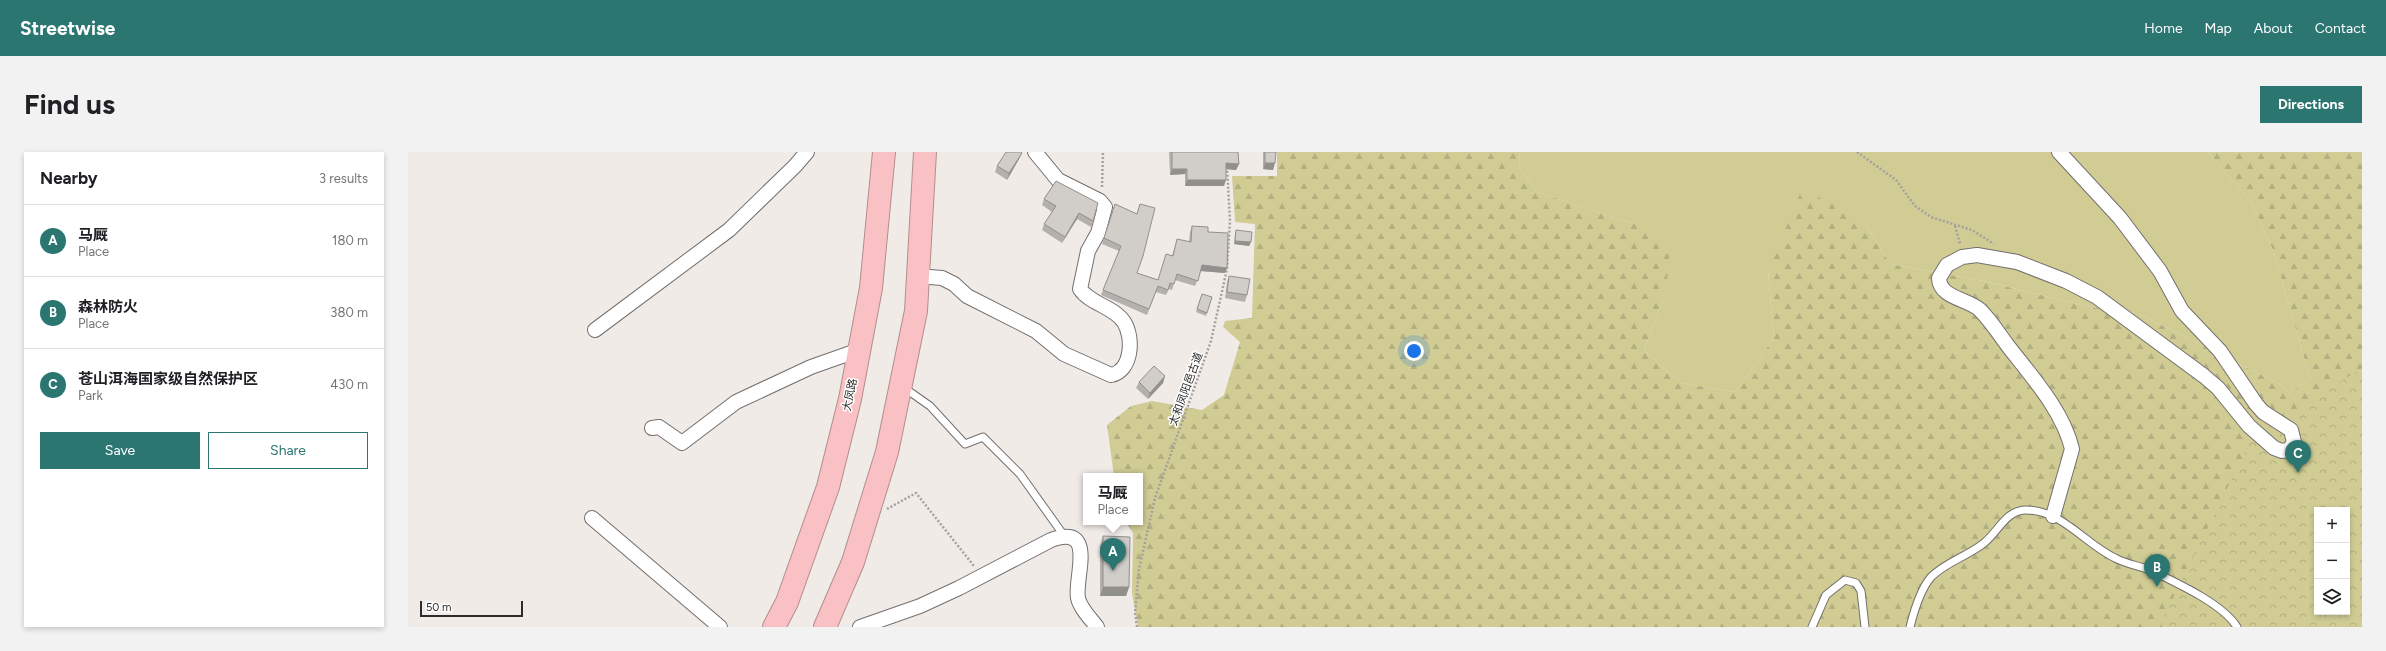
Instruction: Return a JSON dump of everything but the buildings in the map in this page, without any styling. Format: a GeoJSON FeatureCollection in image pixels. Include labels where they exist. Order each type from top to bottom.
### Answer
{"type":"FeatureCollection","features":[{"type":"Feature","properties":{"kind":"highway","name":"大凤路"},"geometry":{"type":"LineString","coordinates":[[774,627],[787,602],[828,486],[850,399],[871,288],[884,152]]}},
{"type":"Feature","properties":{"kind":"highway"},"geometry":{"type":"LineString","coordinates":[[825,627],[853,562],[887,452],[916,312],[925,152]]}},
{"type":"Feature","properties":{"kind":"street"},"geometry":{"type":"LineString","coordinates":[[595,330],[729,230],[795,166],[807,152]]}},
{"type":"Feature","properties":{"kind":"street"},"geometry":{"type":"LineString","coordinates":[[918,276],[942,278],[968,296],[1036,331],[1064,354],[1111,375],[1117,374],[1130,354],[1130,337],[1124,322],[1111,310],[1084,296],[1080,289],[1088,251],[1098,233],[1105,207],[1058,180],[1035,152]]}},
{"type":"Feature","properties":{"kind":"street"},"geometry":{"type":"LineString","coordinates":[[2053,516],[2072,449],[2070,439],[2050,404],[1986,317],[1971,303],[1948,293],[1942,288],[1939,278],[1943,270],[1962,257],[1977,255],[2017,262],[2066,281],[2097,297],[2218,388],[2249,426],[2274,448],[2282,451],[2291,447],[2294,442],[2291,430],[2263,412],[2256,404],[2220,351],[2182,311],[2160,271],[2120,218],[2060,152]]}},
{"type":"Feature","properties":{"kind":"street"},"geometry":{"type":"LineString","coordinates":[[652,428],[659,426],[682,443],[736,402],[811,367],[859,350]]}},
{"type":"Feature","properties":{"kind":"street"},"geometry":{"type":"LineString","coordinates":[[592,518],[720,627]]}},
{"type":"Feature","properties":{"kind":"street"},"geometry":{"type":"LineString","coordinates":[[860,627],[920,606],[1051,540],[1064,537],[1071,538],[1080,548],[1082,555],[1077,593],[1079,601],[1097,627]]}},
{"type":"Feature","properties":{"kind":"lane"},"geometry":{"type":"LineString","coordinates":[[900,386],[915,393],[930,406],[964,444],[983,437],[1020,474],[1064,537]]}},
{"type":"Feature","properties":{"kind":"lane"},"geometry":{"type":"LineString","coordinates":[[1910,627],[1926,584],[1942,568],[1985,542],[2005,520],[2017,512],[2026,510],[2053,516],[2087,542],[2115,558],[2151,571],[2193,593],[2222,611],[2237,627]]}},
{"type":"Feature","properties":{"kind":"lane"},"geometry":{"type":"LineString","coordinates":[[1812,627],[1826,595],[1831,589],[1845,580],[1856,583],[1861,591],[1865,627]]}},
{"type":"Feature","properties":{"kind":"path"},"geometry":{"type":"LineString","coordinates":[[1102,204],[1103,152]]}},
{"type":"Feature","properties":{"kind":"path"},"geometry":{"type":"LineString","coordinates":[[1857,152],[1896,180],[1915,206],[1931,218],[1972,230],[1994,244],[2001,258]]}},
{"type":"Feature","properties":{"kind":"path","name":"太和凤阳邑古道"},"geometry":{"type":"LineString","coordinates":[[1137,627],[1135,613],[1139,569],[1155,498],[1211,341],[1226,269],[1230,221],[1227,161]]}},
{"type":"Feature","properties":{"kind":"path"},"geometry":{"type":"LineString","coordinates":[[1955,226],[1960,239],[1962,257]]}},
{"type":"Feature","properties":{"kind":"path"},"geometry":{"type":"LineString","coordinates":[[868,512],[883,511],[916,493],[982,576]]}},
{"type":"Feature","properties":{"kind":"green space"},"geometry":{"type":"Polygon","coordinates":[[[1277,152],[1520,152],[1519,167],[1537,192],[1635,224],[1670,244],[1666,293],[1644,350],[1680,383],[1735,392],[1774,338],[1768,271],[1802,189],[1862,219],[1890,264],[1984,281],[2090,307],[2137,313],[2278,383],[2289,393],[2310,378],[2273,250],[2251,202],[2208,152],[2362,152],[2362,627],[1138,627],[1132,593],[1133,533],[1128,525],[1143,525],[1143,473],[1114,473],[1107,425],[1131,406],[1152,401],[1202,410],[1224,395],[1240,342],[1223,327],[1225,321],[1252,318],[1255,224],[1235,222],[1232,176],[1277,176],[1277,152]]]}},
{"type":"Feature","properties":{"kind":"green space"},"geometry":{"type":"Polygon","coordinates":[[[1520,152],[2208,152],[2251,202],[2273,250],[2310,378],[2289,393],[2278,383],[2137,313],[2090,307],[1984,281],[1890,264],[1862,219],[1768,271],[1774,338],[1735,392],[1680,383],[1644,350],[1666,293],[1635,224],[1537,192],[1519,167],[1520,152]]]}},
{"type":"Feature","properties":{"kind":"green space"},"geometry":{"type":"Polygon","coordinates":[[[2362,368],[2362,627],[2162,627],[2162,620],[2253,436],[2362,368]]]}},
{"type":"Feature","properties":{"kind":"place","name":"苍山洱海国家级自然保护区"},"geometry":{"type":"Point","coordinates":[2298,473]}},
{"type":"Feature","properties":{"kind":"place","name":"马厩"},"geometry":{"type":"Point","coordinates":[1113,571]}},
{"type":"Feature","properties":{"kind":"place","name":"森林防火"},"geometry":{"type":"Point","coordinates":[2157,587]}}]}
